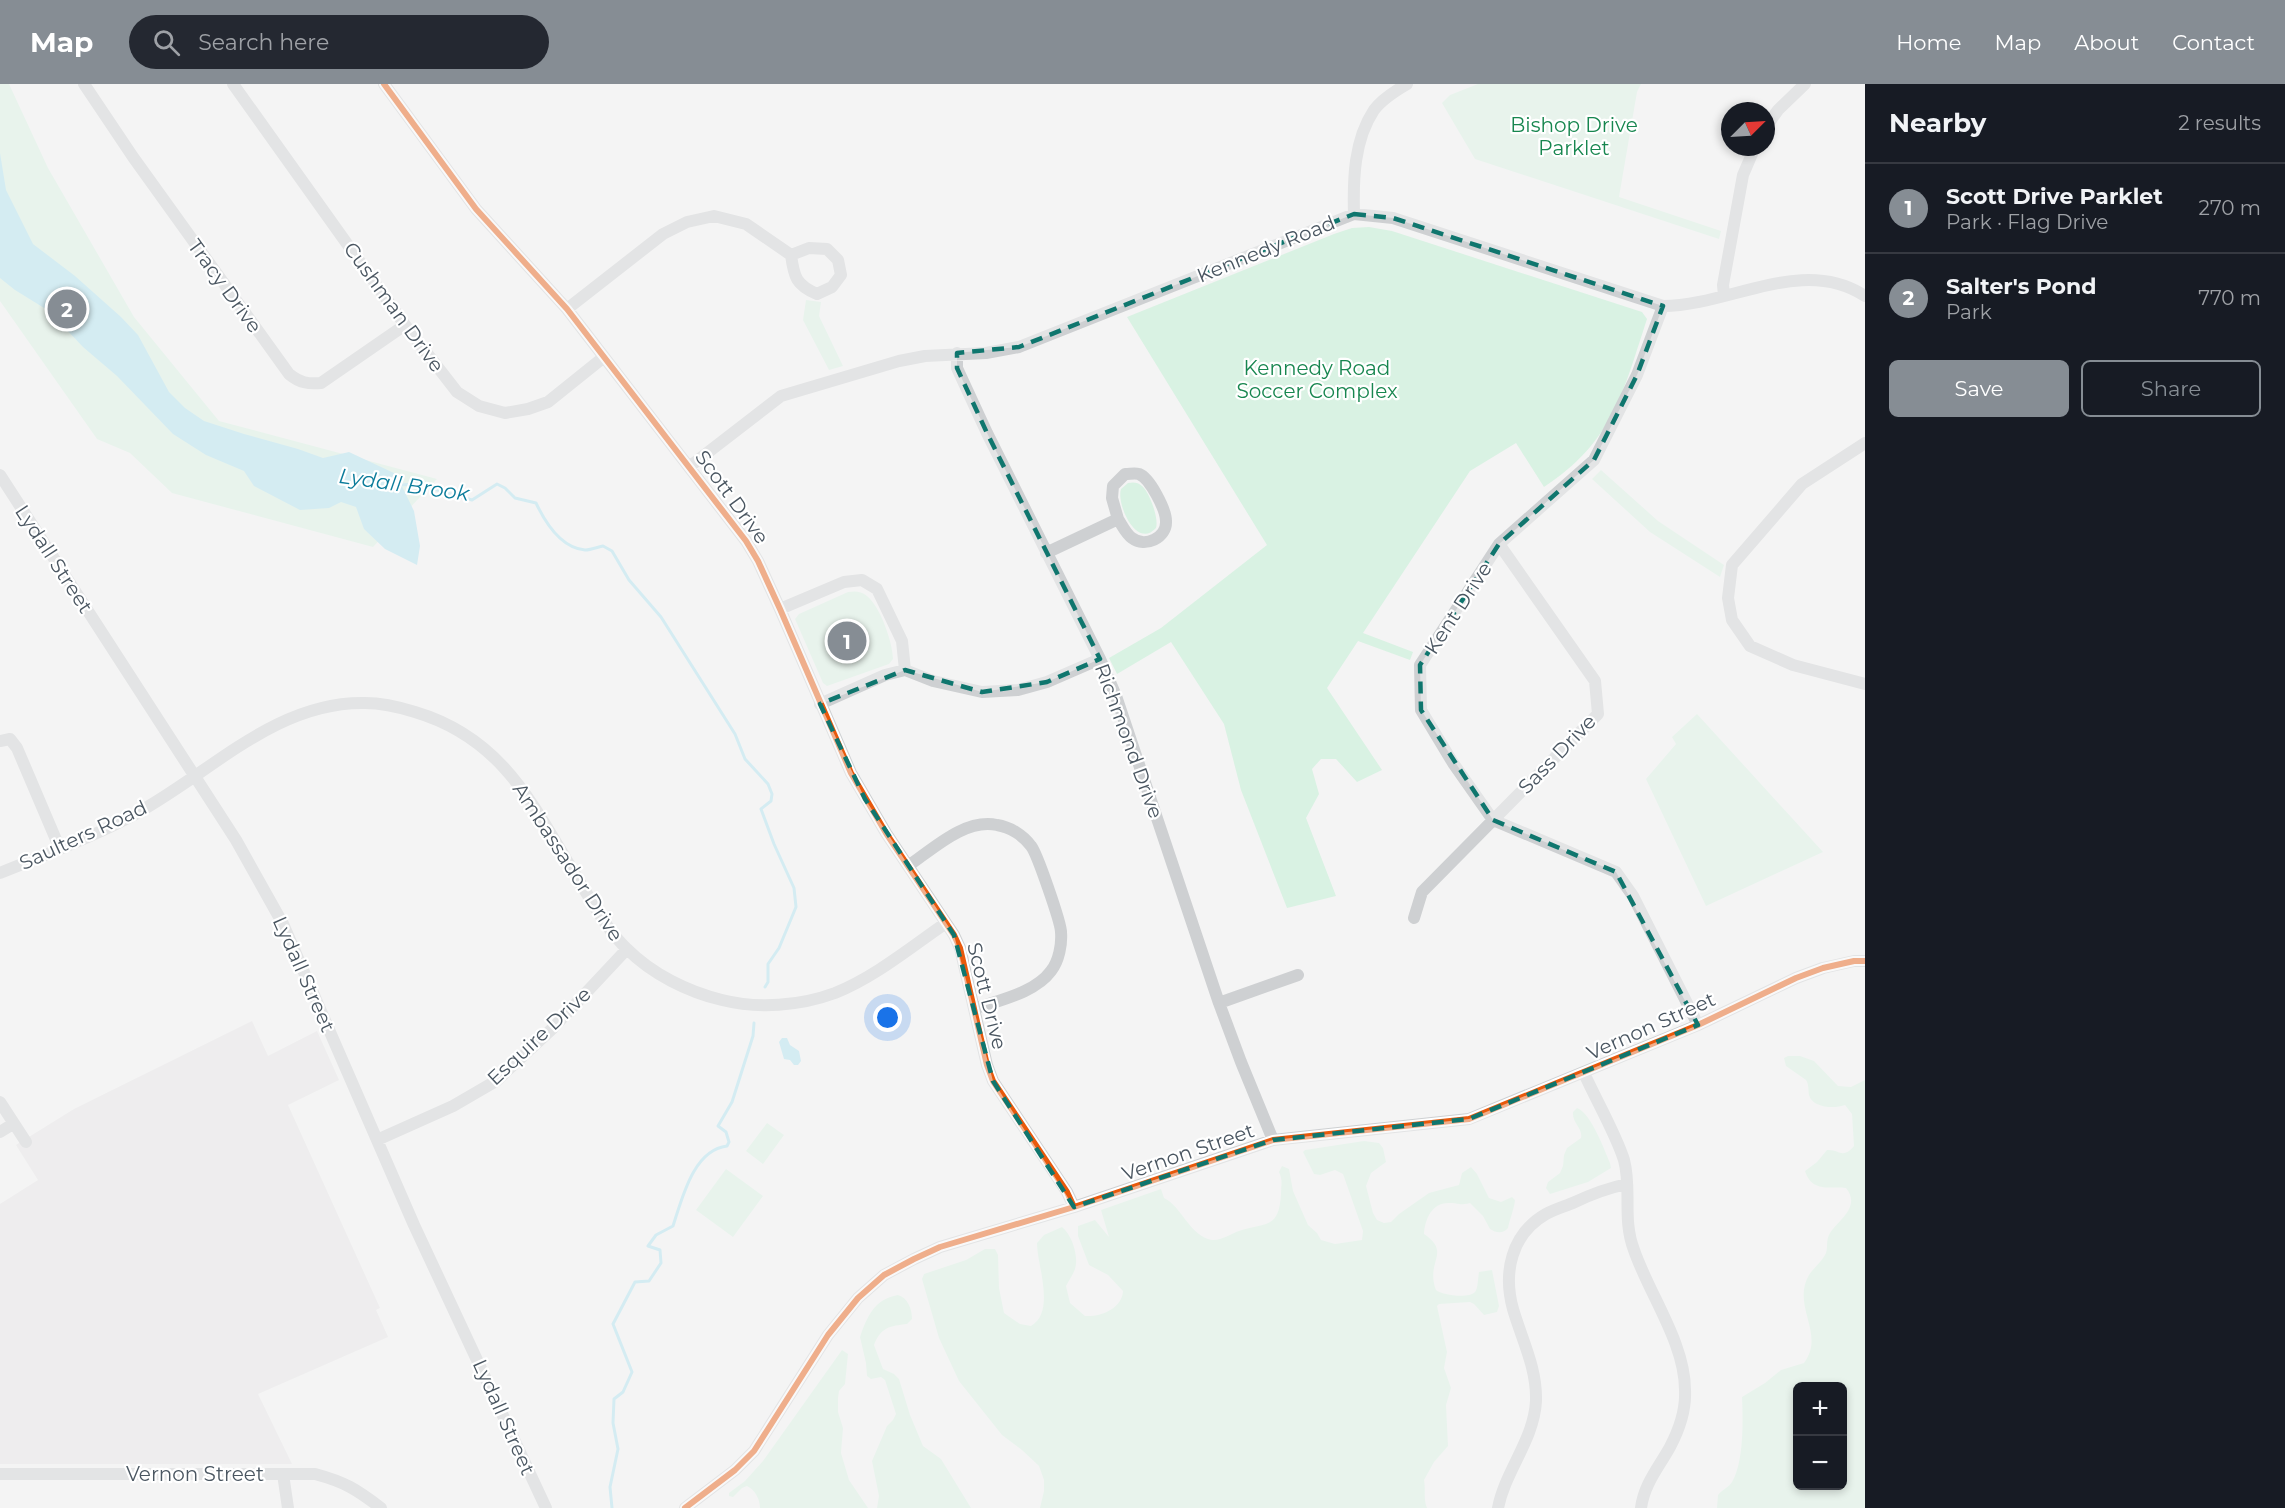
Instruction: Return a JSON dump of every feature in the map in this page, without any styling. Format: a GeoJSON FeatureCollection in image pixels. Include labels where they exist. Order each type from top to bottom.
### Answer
{"type":"FeatureCollection","features":[{"type":"Feature","properties":{"kind":"street","name":"Tracy Drive"},"geometry":{"type":"LineString","coordinates":[[84,84],[132,158],[289,374],[297,381],[308,384],[321,383],[405,325]]}},
{"type":"Feature","properties":{"kind":"street","name":"Cushman Drive"},"geometry":{"type":"LineString","coordinates":[[233,84],[405,325],[457,392],[479,406],[505,413],[528,410],[548,402],[604,357]]}},
{"type":"Feature","properties":{"kind":"street","name":"Scott Drive"},"geometry":{"type":"LineString","coordinates":[[384,84],[476,209],[567,309],[689,466],[758,561],[820,704],[865,799],[960,948],[987,1065],[993,1081],[1067,1192],[1074,1207]]}},
{"type":"Feature","properties":{"kind":"street"},"geometry":{"type":"LineString","coordinates":[[1354,214],[1357,153],[1363,131],[1375,109],[1391,94],[1407,84]]}},
{"type":"Feature","properties":{"kind":"street"},"geometry":{"type":"LineString","coordinates":[[1775,114],[1805,84]]}},
{"type":"Feature","properties":{"kind":"street"},"geometry":{"type":"LineString","coordinates":[[1724,296],[1723,285],[1743,174],[1751,156]]}},
{"type":"Feature","properties":{"kind":"street","name":"Kennedy Road"},"geometry":{"type":"LineString","coordinates":[[689,466],[782,396],[899,361],[957,353],[986,353],[1019,347],[1354,214],[1393,218],[1663,306],[1683,306],[1803,279],[1836,283],[1865,296]]}},
{"type":"Feature","properties":{"kind":"street"},"geometry":{"type":"LineString","coordinates":[[567,309],[663,234],[687,222],[714,216],[746,224],[790,255],[794,276],[804,289],[818,294],[832,287],[841,275],[838,260],[827,249],[809,248],[790,255]]}},
{"type":"Feature","properties":{"kind":"street","name":"Kent Drive"},"geometry":{"type":"LineString","coordinates":[[1493,820],[1453,764],[1421,710],[1420,665],[1499,544],[1594,460],[1637,375],[1663,306]]}},
{"type":"Feature","properties":{"kind":"street","name":"Richmond Drive"},"geometry":{"type":"LineString","coordinates":[[957,353],[957,368],[1100,659],[1134,750],[1219,1002],[1273,1140]]}},
{"type":"Feature","properties":{"kind":"street"},"geometry":{"type":"LineString","coordinates":[[1865,443],[1802,484],[1732,565],[1728,597],[1732,620],[1750,646],[1793,665],[1865,684]]}},
{"type":"Feature","properties":{"kind":"street"},"geometry":{"type":"LineString","coordinates":[[1125,474],[1141,474],[1147,479],[1161,503],[1166,521],[1164,531],[1154,540],[1138,542],[1131,538],[1118,519],[1112,498],[1113,486],[1125,474]]}},
{"type":"Feature","properties":{"kind":"street","name":"Lydall Street"},"geometry":{"type":"LineString","coordinates":[[0,475],[195,776],[246,857],[283,924],[414,1225],[546,1508]]}},
{"type":"Feature","properties":{"kind":"street"},"geometry":{"type":"LineString","coordinates":[[1046,553],[1118,519]]}},
{"type":"Feature","properties":{"kind":"street","name":"Sass Drive"},"geometry":{"type":"LineString","coordinates":[[1414,918],[1422,892],[1598,714],[1595,681],[1499,544]]}},
{"type":"Feature","properties":{"kind":"street"},"geometry":{"type":"LineString","coordinates":[[780,609],[844,582],[862,580],[877,589],[902,640],[905,670]]}},
{"type":"Feature","properties":{"kind":"street"},"geometry":{"type":"LineString","coordinates":[[820,704],[885,675],[905,670],[933,681],[982,692],[1018,690],[1047,682],[1100,659]]}},
{"type":"Feature","properties":{"kind":"street","name":"Ambassador Drive"},"geometry":{"type":"LineString","coordinates":[[195,776],[262,732],[293,717],[323,708],[369,703],[399,707],[440,719],[488,750],[506,768],[530,801],[602,918],[627,949],[644,964],[669,980],[703,996],[738,1004],[774,1005],[808,1001],[835,993],[868,976],[946,923]]}},
{"type":"Feature","properties":{"kind":"street"},"geometry":{"type":"LineString","coordinates":[[0,741],[10,739],[17,748],[60,849]]}},
{"type":"Feature","properties":{"kind":"street","name":"Saulters Road"},"geometry":{"type":"LineString","coordinates":[[0,873],[128,818],[195,776]]}},
{"type":"Feature","properties":{"kind":"street"},"geometry":{"type":"LineString","coordinates":[[1493,820],[1616,872],[1633,896],[1698,1025]]}},
{"type":"Feature","properties":{"kind":"street"},"geometry":{"type":"LineString","coordinates":[[908,866],[973,826],[996,824],[1015,831],[1033,847],[1061,930],[1060,951],[1052,971],[1034,986],[974,1009]]}},
{"type":"Feature","properties":{"kind":"street","name":"Esquire Drive"},"geometry":{"type":"LineString","coordinates":[[377,1140],[453,1106],[496,1081],[553,1028],[627,949]]}},
{"type":"Feature","properties":{"kind":"street","name":"Vernon Street"},"geometry":{"type":"LineString","coordinates":[[685,1508],[735,1470],[753,1451],[843,1314],[858,1298],[884,1275],[940,1247],[1074,1207],[1273,1140],[1468,1119],[1698,1025],[1796,978],[1823,968],[1854,961],[1865,961]]}},
{"type":"Feature","properties":{"kind":"street"},"geometry":{"type":"LineString","coordinates":[[1219,1002],[1298,975]]}},
{"type":"Feature","properties":{"kind":"street"},"geometry":{"type":"LineString","coordinates":[[1584,1073],[1624,1160],[1627,1184],[1626,1216],[1633,1249],[1679,1354],[1686,1390],[1681,1419],[1670,1447],[1653,1472],[1641,1508]]}},
{"type":"Feature","properties":{"kind":"street"},"geometry":{"type":"LineString","coordinates":[[0,1102],[26,1142]]}},
{"type":"Feature","properties":{"kind":"street"},"geometry":{"type":"LineString","coordinates":[[0,1132],[13,1124]]}},
{"type":"Feature","properties":{"kind":"street"},"geometry":{"type":"LineString","coordinates":[[1498,1508],[1531,1428],[1536,1402],[1534,1375],[1527,1345],[1513,1309],[1508,1281],[1512,1251],[1527,1230],[1545,1215],[1607,1188],[1627,1184]]}},
{"type":"Feature","properties":{"kind":"street","name":"Vernon Street"},"geometry":{"type":"LineString","coordinates":[[0,1474],[315,1474],[337,1479],[354,1487],[381,1508]]}},
{"type":"Feature","properties":{"kind":"street"},"geometry":{"type":"LineString","coordinates":[[283,1474],[288,1508]]}},
{"type":"Feature","properties":{"kind":"highlighted area"},"geometry":{"type":"Polygon","coordinates":[[[1354,214],[1393,218],[1663,306],[1637,375],[1594,460],[1499,544],[1420,665],[1421,710],[1493,820],[1616,872],[1698,1025],[1469,1119],[1273,1140],[1074,1207],[993,1081],[954,935],[865,799],[820,704],[905,670],[982,692],[1047,682],[1100,659],[987,433],[957,368],[957,353],[1019,347],[1354,214]]]}},
{"type":"Feature","properties":{"kind":"shaded area"},"geometry":{"type":"Polygon","coordinates":[[[252,1021],[268,1056],[317,1031],[339,1080],[288,1105],[380,1308],[376,1310],[388,1337],[258,1394],[292,1464],[0,1464],[0,1204],[38,1180],[16,1145],[74,1109],[252,1021]]]}},
{"type":"Feature","properties":{"kind":"green space"},"geometry":{"type":"Polygon","coordinates":[[[0,84],[9,84],[48,168],[134,317],[219,421],[437,479],[373,547],[172,493],[130,453],[97,439],[0,301],[0,84]]]}},
{"type":"Feature","properties":{"kind":"green space","name":"Bishop Drive Parklet"},"geometry":{"type":"Polygon","coordinates":[[[1478,84],[1641,84],[1637,92],[1619,197],[1721,231],[1719,239],[1475,159],[1442,103],[1450,95],[1478,84]]]}},
{"type":"Feature","properties":{"kind":"green space","name":"Kennedy Road Soccer Complex"},"geometry":{"type":"Polygon","coordinates":[[[1369,227],[1392,231],[1642,312],[1647,319],[1612,414],[1586,452],[1567,470],[1544,487],[1516,443],[1470,471],[1363,633],[1413,652],[1410,660],[1358,641],[1327,688],[1382,770],[1357,782],[1336,759],[1321,759],[1312,769],[1319,794],[1306,818],[1336,896],[1287,908],[1241,790],[1224,724],[1171,642],[1117,674],[1109,658],[1161,628],[1267,545],[1127,317],[1334,234],[1352,228],[1369,227]]]}},
{"type":"Feature","properties":{"kind":"green space"},"geometry":{"type":"Polygon","coordinates":[[[806,300],[821,302],[819,316],[843,366],[829,370],[803,320],[806,300]]]}},
{"type":"Feature","properties":{"kind":"green space"},"geometry":{"type":"Polygon","coordinates":[[[1601,470],[1658,521],[1724,565],[1720,577],[1650,532],[1592,479],[1601,470]]]}},
{"type":"Feature","properties":{"kind":"green space"},"geometry":{"type":"Polygon","coordinates":[[[1128,483],[1140,485],[1151,500],[1157,524],[1156,528],[1149,533],[1141,533],[1135,529],[1125,513],[1120,496],[1121,489],[1128,483]]]}},
{"type":"Feature","properties":{"kind":"green space"},"geometry":{"type":"Polygon","coordinates":[[[848,592],[865,594],[877,608],[888,635],[893,659],[889,664],[827,686],[823,683],[795,619],[799,614],[848,592]]]}},
{"type":"Feature","properties":{"kind":"green space"},"geometry":{"type":"Polygon","coordinates":[[[1697,714],[1823,852],[1706,906],[1646,779],[1676,744],[1672,737],[1697,714]]]}},
{"type":"Feature","properties":{"kind":"green space"},"geometry":{"type":"Polygon","coordinates":[[[1800,1056],[1814,1061],[1838,1086],[1851,1087],[1865,1080],[1865,1508],[1717,1508],[1718,1495],[1732,1482],[1739,1464],[1742,1441],[1742,1397],[1781,1370],[1804,1363],[1810,1352],[1812,1341],[1805,1309],[1805,1286],[1809,1275],[1826,1253],[1829,1235],[1846,1214],[1851,1202],[1846,1188],[1817,1186],[1808,1178],[1805,1171],[1827,1150],[1844,1153],[1854,1146],[1852,1114],[1845,1105],[1830,1107],[1814,1103],[1809,1095],[1806,1080],[1786,1066],[1784,1058],[1800,1056]]]}},
{"type":"Feature","properties":{"kind":"green space"},"geometry":{"type":"Polygon","coordinates":[[[1577,1108],[1592,1124],[1611,1168],[1588,1182],[1550,1194],[1546,1188],[1548,1182],[1560,1173],[1567,1148],[1581,1138],[1573,1116],[1577,1108]]]}},
{"type":"Feature","properties":{"kind":"green space"},"geometry":{"type":"Polygon","coordinates":[[[767,1123],[784,1135],[763,1164],[746,1151],[767,1123]]]}},
{"type":"Feature","properties":{"kind":"green space"},"geometry":{"type":"Polygon","coordinates":[[[1364,1141],[1379,1143],[1383,1148],[1386,1162],[1371,1173],[1366,1186],[1373,1213],[1377,1220],[1384,1223],[1391,1222],[1429,1193],[1459,1185],[1462,1173],[1471,1167],[1489,1198],[1501,1202],[1512,1197],[1515,1200],[1508,1228],[1502,1232],[1490,1229],[1483,1216],[1470,1203],[1438,1205],[1431,1212],[1426,1223],[1424,1234],[1432,1241],[1437,1252],[1433,1272],[1436,1290],[1455,1296],[1472,1294],[1477,1288],[1479,1272],[1492,1270],[1499,1306],[1497,1312],[1484,1315],[1470,1302],[1437,1306],[1447,1352],[1444,1368],[1451,1388],[1446,1405],[1448,1446],[1434,1462],[1424,1480],[1427,1508],[1040,1508],[1044,1480],[1039,1466],[1002,1435],[959,1381],[939,1338],[922,1279],[924,1274],[966,1260],[985,1249],[995,1249],[998,1255],[999,1288],[1004,1313],[1020,1324],[1031,1326],[1038,1319],[1044,1299],[1037,1243],[1044,1235],[1062,1227],[1072,1240],[1076,1258],[1075,1269],[1066,1286],[1070,1303],[1085,1316],[1098,1315],[1115,1307],[1123,1291],[1108,1275],[1089,1265],[1078,1236],[1078,1226],[1095,1220],[1109,1237],[1101,1210],[1161,1189],[1164,1198],[1175,1207],[1195,1231],[1208,1239],[1220,1239],[1269,1223],[1274,1219],[1280,1206],[1282,1183],[1279,1172],[1282,1166],[1289,1169],[1293,1191],[1308,1225],[1321,1240],[1335,1244],[1362,1240],[1363,1231],[1343,1174],[1335,1170],[1320,1175],[1314,1174],[1303,1152],[1364,1141]]]}},
{"type":"Feature","properties":{"kind":"green space"},"geometry":{"type":"Polygon","coordinates":[[[726,1169],[763,1196],[733,1237],[696,1210],[726,1169]]]}},
{"type":"Feature","properties":{"kind":"green space"},"geometry":{"type":"Polygon","coordinates":[[[898,1295],[909,1304],[912,1319],[907,1324],[883,1331],[874,1345],[883,1369],[899,1379],[923,1446],[941,1459],[971,1508],[877,1508],[879,1496],[872,1461],[887,1426],[896,1414],[885,1380],[881,1377],[871,1379],[867,1376],[860,1337],[869,1316],[877,1305],[883,1300],[898,1295]]]}},
{"type":"Feature","properties":{"kind":"green space"},"geometry":{"type":"Polygon","coordinates":[[[842,1350],[848,1354],[845,1384],[839,1391],[838,1398],[838,1412],[843,1428],[841,1453],[849,1480],[868,1508],[760,1508],[756,1495],[747,1486],[733,1497],[729,1496],[729,1493],[745,1481],[763,1461],[842,1350]]]}},
{"type":"Feature","properties":{"kind":"water"},"geometry":{"type":"Polygon","coordinates":[[[0,153],[6,190],[33,244],[75,276],[138,335],[169,392],[185,408],[204,421],[244,434],[323,458],[349,452],[396,474],[414,511],[420,546],[417,565],[385,549],[364,529],[356,507],[341,502],[329,508],[300,510],[254,486],[244,471],[206,455],[173,434],[49,311],[0,278],[0,153]]]}},
{"type":"Feature","properties":{"kind":"water"},"geometry":{"type":"Polygon","coordinates":[[[782,1038],[787,1038],[790,1045],[799,1051],[801,1061],[798,1065],[784,1059],[779,1042],[782,1038]]]}},
{"type":"Feature","properties":{"kind":"waterway","name":"Lydall Brook"},"geometry":{"type":"LineString","coordinates":[[400,485],[416,484],[472,500],[497,484],[515,498],[536,503],[549,526],[568,544],[585,550],[603,546],[612,551],[629,580],[661,617],[735,734],[745,759],[768,784],[772,794],[771,801],[761,809],[794,888],[796,907],[779,948],[768,964],[768,982],[765,987]]}},
{"type":"Feature","properties":{"kind":"waterway","name":"Lydall Brook"},"geometry":{"type":"LineString","coordinates":[[612,1508],[610,1487],[618,1449],[613,1423],[614,1399],[623,1392],[632,1372],[613,1324],[635,1282],[649,1281],[661,1263],[660,1250],[648,1246],[656,1235],[673,1226],[685,1190],[697,1166],[705,1156],[715,1149],[727,1146],[729,1142],[726,1132],[718,1126],[732,1102],[753,1036],[754,1023]]}},
{"type":"Feature","properties":{"kind":"cycle path"},"geometry":{"type":"LineString","coordinates":[[384,84],[476,209],[567,309],[746,541],[780,609],[851,773],[886,833],[954,935],[960,948],[987,1065],[993,1081],[1067,1192],[1074,1207]]}},
{"type":"Feature","properties":{"kind":"cycle path"},"geometry":{"type":"LineString","coordinates":[[685,1508],[735,1470],[754,1451],[828,1335],[858,1298],[884,1275],[914,1259],[940,1247],[1074,1207],[1273,1140],[1469,1119],[1698,1025],[1796,978],[1823,968],[1854,961],[1865,961]]}},
{"type":"Feature","properties":{"kind":"place","name":"Salter's Pond"},"geometry":{"type":"Point","coordinates":[67,309]}},
{"type":"Feature","properties":{"kind":"place","name":"Scott Drive Parklet"},"geometry":{"type":"Point","coordinates":[847,641]}}]}
